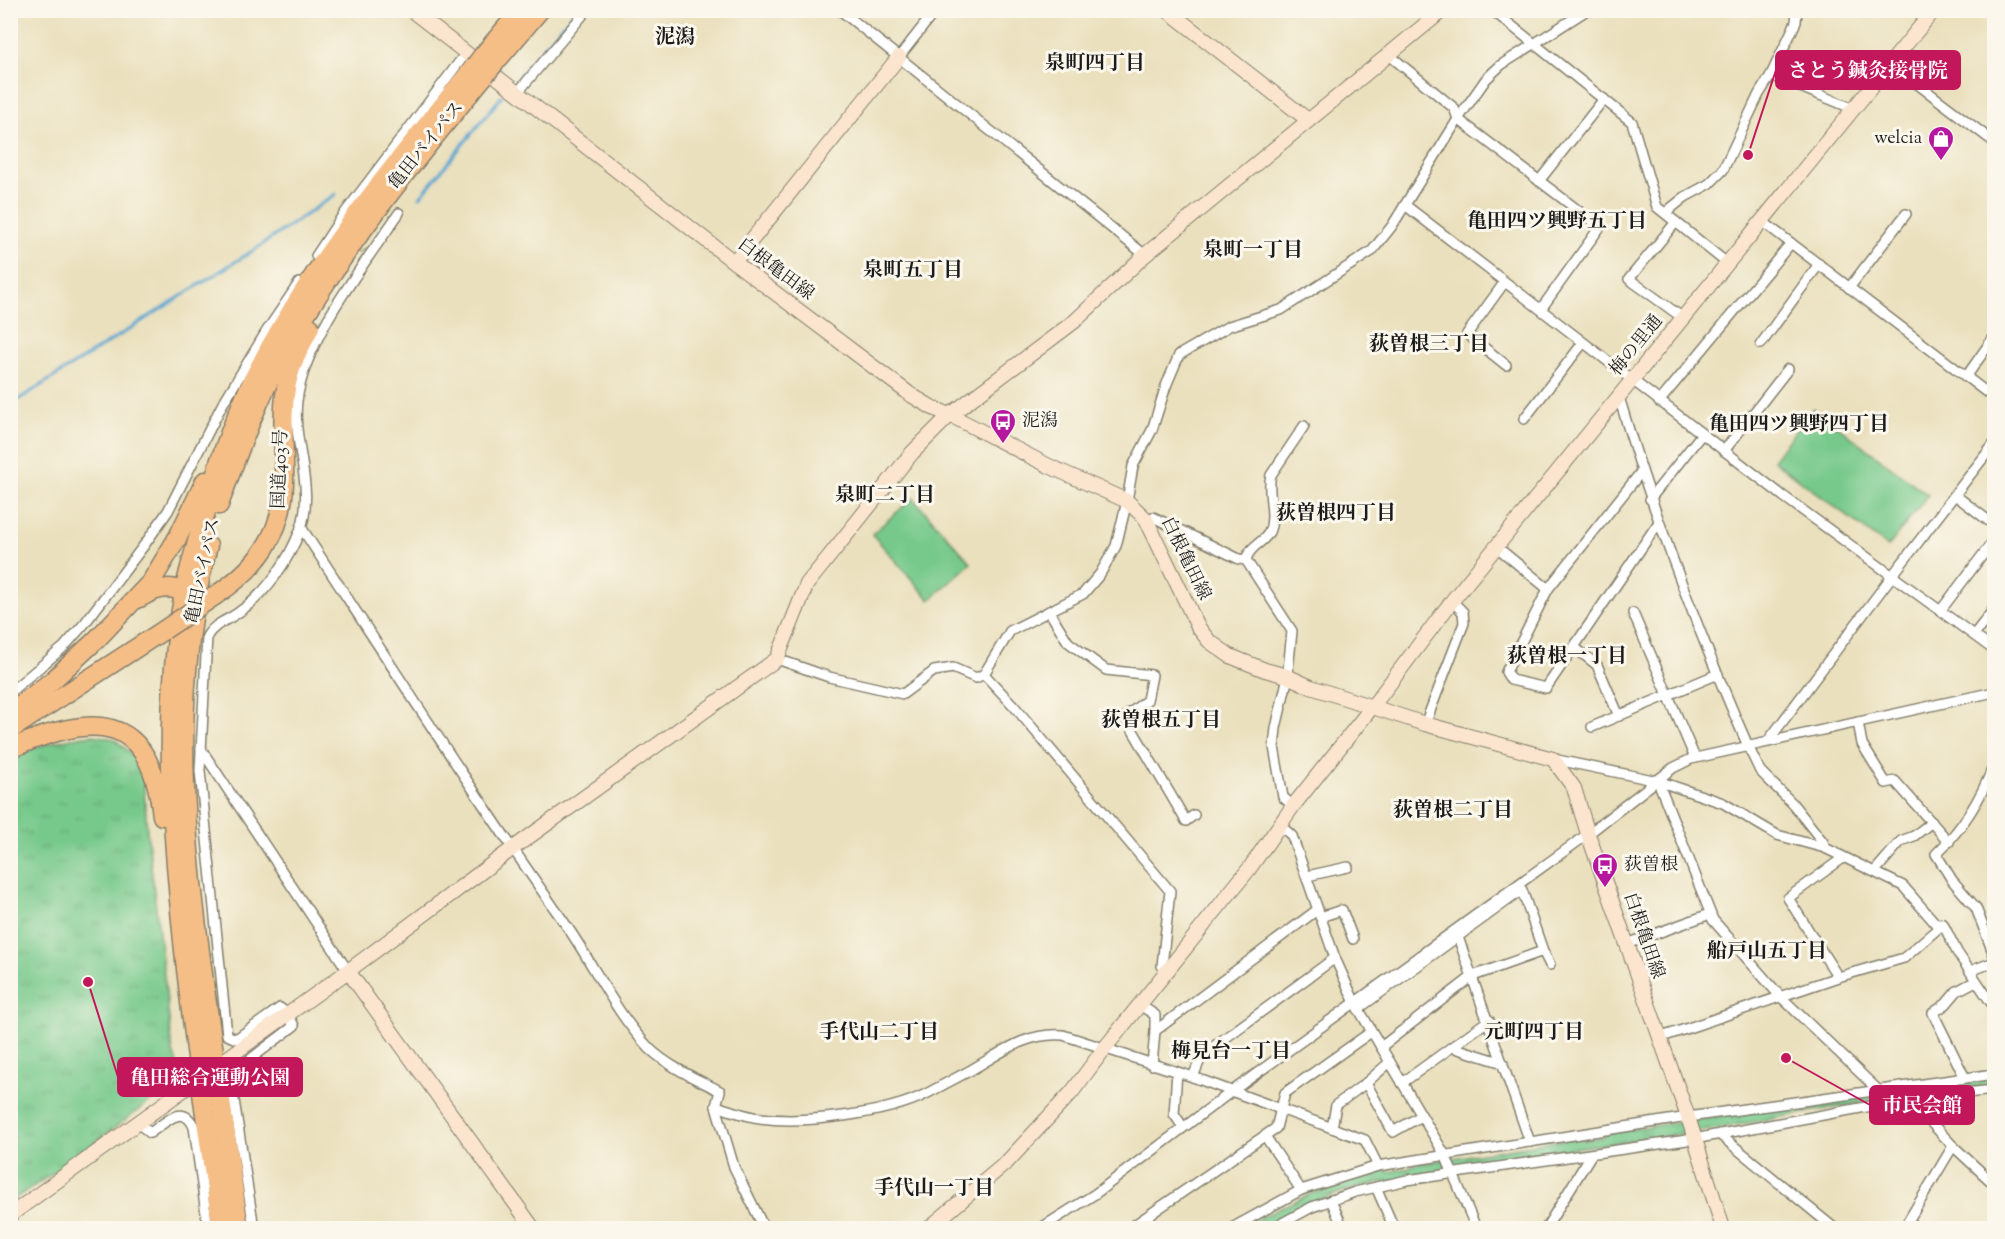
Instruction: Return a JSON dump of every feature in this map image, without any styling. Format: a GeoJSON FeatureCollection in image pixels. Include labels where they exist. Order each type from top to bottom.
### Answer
{"type":"FeatureCollection","features":[{"type":"Feature","properties":{"kind":"highway","name":"亀田バイパス"},"geometry":{"type":"LineString","coordinates":[[238,1228],[194,910],[184,801],[184,716],[195,544],[210,501],[219,462],[235,420],[290,313],[343,234],[388,173],[521,10]]}},
{"type":"Feature","properties":{"kind":"highway","name":"亀田バイパス"},"geometry":{"type":"LineString","coordinates":[[222,1228],[187,981],[171,797],[171,720],[176,646],[219,505],[247,427],[297,328],[340,261],[480,63],[540,10]]}},
{"type":"Feature","properties":{"kind":"highway","name":"国道403号"},"geometry":{"type":"LineString","coordinates":[[10,730],[235,582],[251,568],[267,547],[279,519],[284,484],[283,412],[288,376],[313,321],[381,204]]}},
{"type":"Feature","properties":{"kind":"highway"},"geometry":{"type":"LineString","coordinates":[[10,713],[96,640],[151,582],[192,512],[203,484],[219,462]]}},
{"type":"Feature","properties":{"kind":"highway"},"geometry":{"type":"LineString","coordinates":[[133,602],[152,591],[166,587],[190,599]]}},
{"type":"Feature","properties":{"kind":"highway"},"geometry":{"type":"LineString","coordinates":[[10,749],[37,738],[76,727],[98,726],[121,731],[139,747],[153,770],[161,806],[171,893],[187,981]]}},
{"type":"Feature","properties":{"kind":"street","name":"白根亀田線"},"geometry":{"type":"LineString","coordinates":[[411,10],[734,262],[911,395],[1049,466],[1127,501],[1146,519],[1198,627],[1209,641],[1230,656],[1311,687],[1425,724],[1553,759],[1574,788],[1626,944],[1688,1117],[1723,1228]]}},
{"type":"Feature","properties":{"kind":"street"},"geometry":{"type":"LineString","coordinates":[[518,92],[586,10]]}},
{"type":"Feature","properties":{"kind":"street"},"geometry":{"type":"LineString","coordinates":[[840,10],[1145,255]]}},
{"type":"Feature","properties":{"kind":"street"},"geometry":{"type":"LineString","coordinates":[[734,262],[936,10]]}},
{"type":"Feature","properties":{"kind":"street"},"geometry":{"type":"LineString","coordinates":[[1167,10],[1308,120]]}},
{"type":"Feature","properties":{"kind":"street"},"geometry":{"type":"LineString","coordinates":[[10,1215],[777,659],[807,584],[912,453],[950,415],[1075,321],[1145,255],[1443,10]]}},
{"type":"Feature","properties":{"kind":"street"},"geometry":{"type":"LineString","coordinates":[[1492,10],[1632,122],[1657,207],[1728,264]]}},
{"type":"Feature","properties":{"kind":"street"},"geometry":{"type":"LineString","coordinates":[[777,659],[829,677],[903,694],[934,671],[953,668],[976,678],[984,674],[1010,631],[1083,594],[1100,574],[1116,546],[1133,466],[1152,430],[1166,386],[1179,356],[1229,326],[1281,310],[1372,251],[1392,226],[1458,119],[1486,79],[1501,66],[1587,10]]}},
{"type":"Feature","properties":{"kind":"street"},"geometry":{"type":"LineString","coordinates":[[1665,213],[1685,196],[1709,184],[1723,171],[1759,94],[1772,75],[1796,22],[1797,10]]}},
{"type":"Feature","properties":{"kind":"street","name":"梅の里通"},"geometry":{"type":"LineString","coordinates":[[929,1228],[972,1194],[1040,1128],[1072,1092],[1249,869],[1293,806],[1452,601],[1934,10]]}},
{"type":"Feature","properties":{"kind":"street"},"geometry":{"type":"LineString","coordinates":[[1388,54],[1454,108],[1458,119],[1600,227],[1541,309]]}},
{"type":"Feature","properties":{"kind":"street"},"geometry":{"type":"LineString","coordinates":[[10,692],[64,647],[125,572],[168,511],[222,405],[266,332],[343,221],[480,63]]}},
{"type":"Feature","properties":{"kind":"street"},"geometry":{"type":"LineString","coordinates":[[1891,64],[1995,142]]}},
{"type":"Feature","properties":{"kind":"street"},"geometry":{"type":"LineString","coordinates":[[1772,75],[1854,109]]}},
{"type":"Feature","properties":{"kind":"street"},"geometry":{"type":"LineString","coordinates":[[1539,181],[1604,99]]}},
{"type":"Feature","properties":{"kind":"street"},"geometry":{"type":"LineString","coordinates":[[1405,205],[1701,435],[1995,650]]}},
{"type":"Feature","properties":{"kind":"street"},"geometry":{"type":"LineString","coordinates":[[249,1193],[254,1228],[231,1082],[240,1067],[294,1026],[288,1014],[280,1008],[236,1039],[227,1035],[200,771],[207,636],[212,627],[238,613],[256,599],[272,580],[301,527],[305,486],[297,425],[297,400],[314,347],[330,314],[366,255],[399,213]]}},
{"type":"Feature","properties":{"kind":"street"},"geometry":{"type":"LineString","coordinates":[[1849,288],[1906,214]]}},
{"type":"Feature","properties":{"kind":"street"},"geometry":{"type":"LineString","coordinates":[[1762,221],[1995,398]]}},
{"type":"Feature","properties":{"kind":"street"},"geometry":{"type":"LineString","coordinates":[[1676,222],[1629,279],[1683,318]]}},
{"type":"Feature","properties":{"kind":"street"},"geometry":{"type":"LineString","coordinates":[[1659,402],[1791,243]]}},
{"type":"Feature","properties":{"kind":"street"},"geometry":{"type":"LineString","coordinates":[[1761,344],[1819,264]]}},
{"type":"Feature","properties":{"kind":"street"},"geometry":{"type":"LineString","coordinates":[[1504,283],[1467,334],[1506,365]]}},
{"type":"Feature","properties":{"kind":"street"},"geometry":{"type":"LineString","coordinates":[[1966,377],[1995,337]]}},
{"type":"Feature","properties":{"kind":"street"},"geometry":{"type":"LineString","coordinates":[[1524,418],[1583,342]]}},
{"type":"Feature","properties":{"kind":"street"},"geometry":{"type":"LineString","coordinates":[[1724,452],[1788,369]]}},
{"type":"Feature","properties":{"kind":"street"},"geometry":{"type":"LineString","coordinates":[[1619,397],[1650,499],[1718,674],[1760,771],[1792,803],[1823,842],[1825,848]]}},
{"type":"Feature","properties":{"kind":"street"},"geometry":{"type":"LineString","coordinates":[[1293,806],[1283,797],[1274,747],[1287,676],[1292,631],[1246,560],[1248,552],[1269,532],[1272,514],[1269,482],[1271,475],[1304,426]]}},
{"type":"Feature","properties":{"kind":"street"},"geometry":{"type":"LineString","coordinates":[[1650,499],[1701,435]]}},
{"type":"Feature","properties":{"kind":"street"},"geometry":{"type":"LineString","coordinates":[[1767,741],[1995,444]]}},
{"type":"Feature","properties":{"kind":"street"},"geometry":{"type":"LineString","coordinates":[[1641,472],[1548,589],[1506,672],[1511,680],[1546,688],[1659,522]]}},
{"type":"Feature","properties":{"kind":"street"},"geometry":{"type":"LineString","coordinates":[[1955,495],[1995,525]]}},
{"type":"Feature","properties":{"kind":"street"},"geometry":{"type":"LineString","coordinates":[[1146,519],[1154,517],[1239,560],[1246,560]]}},
{"type":"Feature","properties":{"kind":"street"},"geometry":{"type":"LineString","coordinates":[[301,527],[512,849],[579,943],[633,1030],[652,1051],[720,1090],[716,1106],[734,1167],[764,1228]]}},
{"type":"Feature","properties":{"kind":"street"},"geometry":{"type":"LineString","coordinates":[[1941,610],[1995,540]]}},
{"type":"Feature","properties":{"kind":"street"},"geometry":{"type":"LineString","coordinates":[[1497,547],[1548,589]]}},
{"type":"Feature","properties":{"kind":"street"},"geometry":{"type":"LineString","coordinates":[[1425,724],[1464,622],[1463,612],[1452,601]]}},
{"type":"Feature","properties":{"kind":"street"},"geometry":{"type":"LineString","coordinates":[[1974,635],[1995,609]]}},
{"type":"Feature","properties":{"kind":"street"},"geometry":{"type":"LineString","coordinates":[[1049,611],[1068,642],[1106,670],[1152,675],[1147,700],[1125,717],[1185,820],[1194,815]]}},
{"type":"Feature","properties":{"kind":"street"},"geometry":{"type":"LineString","coordinates":[[1633,613],[1695,758]]}},
{"type":"Feature","properties":{"kind":"street"},"geometry":{"type":"LineString","coordinates":[[1574,647],[1597,665],[1618,716]]}},
{"type":"Feature","properties":{"kind":"street"},"geometry":{"type":"LineString","coordinates":[[984,674],[1014,706],[1170,891],[1162,966],[1168,972]]}},
{"type":"Feature","properties":{"kind":"street"},"geometry":{"type":"LineString","coordinates":[[1592,727],[1718,674]]}},
{"type":"Feature","properties":{"kind":"street"},"geometry":{"type":"LineString","coordinates":[[1356,1006],[1673,768],[1695,758],[1767,741],[1995,692]]}},
{"type":"Feature","properties":{"kind":"street"},"geometry":{"type":"LineString","coordinates":[[1858,722],[1862,744],[1886,783],[1895,781],[1949,842]]}},
{"type":"Feature","properties":{"kind":"street"},"geometry":{"type":"LineString","coordinates":[[201,749],[348,971],[533,1228]]}},
{"type":"Feature","properties":{"kind":"street"},"geometry":{"type":"LineString","coordinates":[[1553,759],[1658,781],[1723,803],[1777,835],[1825,848],[1903,886],[1936,924],[1943,924]]}},
{"type":"Feature","properties":{"kind":"street"},"geometry":{"type":"LineString","coordinates":[[1993,772],[1974,809],[1949,842],[1936,854],[1952,880],[1976,908],[1995,955]]}},
{"type":"Feature","properties":{"kind":"street"},"geometry":{"type":"LineString","coordinates":[[1658,781],[1713,920],[1780,996],[1878,1090]]}},
{"type":"Feature","properties":{"kind":"street"},"geometry":{"type":"LineString","coordinates":[[1875,871],[1901,841],[1914,836],[1932,822]]}},
{"type":"Feature","properties":{"kind":"street"},"geometry":{"type":"LineString","coordinates":[[1280,825],[1292,836],[1335,958],[1356,1006],[1445,1155],[1476,1228]]}},
{"type":"Feature","properties":{"kind":"street"},"geometry":{"type":"LineString","coordinates":[[1838,977],[1788,898],[1843,858]]}},
{"type":"Feature","properties":{"kind":"street"},"geometry":{"type":"LineString","coordinates":[[1307,876],[1348,867]]}},
{"type":"Feature","properties":{"kind":"street"},"geometry":{"type":"LineString","coordinates":[[1041,1228],[1095,1194],[1231,1092],[1458,937],[1522,890],[1550,965]]}},
{"type":"Feature","properties":{"kind":"street"},"geometry":{"type":"LineString","coordinates":[[1155,1031],[1319,914],[1342,910],[1353,939]]}},
{"type":"Feature","properties":{"kind":"street"},"geometry":{"type":"LineString","coordinates":[[1626,944],[1710,914]]}},
{"type":"Feature","properties":{"kind":"street"},"geometry":{"type":"LineString","coordinates":[[1659,1038],[1838,977],[1904,958],[1943,924]]}},
{"type":"Feature","properties":{"kind":"street"},"geometry":{"type":"LineString","coordinates":[[1943,924],[1957,952],[1995,1007]]}},
{"type":"Feature","properties":{"kind":"street"},"geometry":{"type":"LineString","coordinates":[[1458,937],[1530,1142]]}},
{"type":"Feature","properties":{"kind":"street"},"geometry":{"type":"LineString","coordinates":[[1381,1047],[1473,976],[1543,951]]}},
{"type":"Feature","properties":{"kind":"street"},"geometry":{"type":"LineString","coordinates":[[1193,1077],[1202,1055],[1335,958]]}},
{"type":"Feature","properties":{"kind":"street"},"geometry":{"type":"LineString","coordinates":[[1970,971],[1995,962]]}},
{"type":"Feature","properties":{"kind":"street"},"geometry":{"type":"LineString","coordinates":[[1965,1078],[1933,1013],[1946,1004],[1957,991],[1976,981]]}},
{"type":"Feature","properties":{"kind":"street"},"geometry":{"type":"LineString","coordinates":[[1140,1005],[1155,1015],[1152,1065]]}},
{"type":"Feature","properties":{"kind":"street"},"geometry":{"type":"LineString","coordinates":[[1402,1083],[1489,1020]]}},
{"type":"Feature","properties":{"kind":"street"},"geometry":{"type":"LineString","coordinates":[[1130,1228],[1142,1225],[1276,1128],[1285,1093],[1371,1032]]}},
{"type":"Feature","properties":{"kind":"street"},"geometry":{"type":"LineString","coordinates":[[716,1106],[760,1118],[813,1119],[847,1115],[900,1104],[922,1096],[999,1052],[1034,1037],[1048,1034],[1063,1035],[1193,1077],[1365,1140],[1378,1166]]}},
{"type":"Feature","properties":{"kind":"street"},"geometry":{"type":"LineString","coordinates":[[1452,1047],[1503,1063]]}},
{"type":"Feature","properties":{"kind":"street"},"geometry":{"type":"LineString","coordinates":[[1332,1128],[1336,1106],[1390,1062]]}},
{"type":"Feature","properties":{"kind":"street"},"geometry":{"type":"LineString","coordinates":[[1177,1072],[1174,1114],[1183,1127]]}},
{"type":"Feature","properties":{"kind":"street"},"geometry":{"type":"LineString","coordinates":[[1232,1228],[1301,1190],[1378,1166],[1688,1117],[1995,1074]]}},
{"type":"Feature","properties":{"kind":"street"},"geometry":{"type":"LineString","coordinates":[[1366,1083],[1393,1132],[1421,1116]]}},
{"type":"Feature","properties":{"kind":"street"},"geometry":{"type":"LineString","coordinates":[[1273,1228],[1284,1226],[1312,1207],[1331,1200],[1376,1187],[1452,1172],[1590,1155],[1694,1139],[1909,1099],[1995,1090]]}},
{"type":"Feature","properties":{"kind":"street"},"geometry":{"type":"LineString","coordinates":[[1909,1099],[1953,1146],[1995,1184]]}},
{"type":"Feature","properties":{"kind":"street"},"geometry":{"type":"LineString","coordinates":[[138,1123],[150,1133],[177,1115],[185,1115],[190,1119],[194,1127],[208,1228]]}},
{"type":"Feature","properties":{"kind":"street"},"geometry":{"type":"LineString","coordinates":[[1719,1134],[1834,1228]]}},
{"type":"Feature","properties":{"kind":"street"},"geometry":{"type":"LineString","coordinates":[[1265,1136],[1301,1190]]}},
{"type":"Feature","properties":{"kind":"street"},"geometry":{"type":"LineString","coordinates":[[1904,1228],[1953,1146]]}},
{"type":"Feature","properties":{"kind":"street"},"geometry":{"type":"LineString","coordinates":[[1546,1228],[1590,1155]]}},
{"type":"Feature","properties":{"kind":"street"},"geometry":{"type":"LineString","coordinates":[[1376,1187],[1394,1228]]}},
{"type":"Feature","properties":{"kind":"street"},"geometry":{"type":"LineString","coordinates":[[1331,1200],[1343,1228]]}},
{"type":"Feature","properties":{"kind":"green space"},"geometry":{"type":"Polygon","coordinates":[[[1813,408],[1928,495],[1888,547],[1773,460],[1813,408]]]}},
{"type":"Feature","properties":{"kind":"green space"},"geometry":{"type":"Polygon","coordinates":[[[913,498],[971,563],[930,600],[872,534],[913,498]]]}},
{"type":"Feature","properties":{"kind":"green space"},"geometry":{"type":"Polygon","coordinates":[[[93,735],[114,739],[134,756],[143,775],[147,831],[173,1053],[181,1073],[172,1085],[55,1172],[11,1201],[11,758],[51,743],[93,735]]]}},
{"type":"Feature","properties":{"kind":"green space"},"geometry":{"type":"Polygon","coordinates":[[[1994,1076],[1994,1085],[1910,1094],[1704,1131],[1546,1152],[1355,1188],[1313,1202],[1265,1228],[1241,1228],[1311,1194],[1347,1180],[1385,1170],[1389,1172],[1410,1168],[1412,1165],[1579,1137],[1583,1140],[1602,1137],[1605,1133],[1994,1076]]]}},
{"type":"Feature","properties":{"kind":"waterway"},"geometry":{"type":"LineString","coordinates":[[518,77],[576,10]]}},
{"type":"Feature","properties":{"kind":"waterway"},"geometry":{"type":"LineString","coordinates":[[420,197],[502,96]]}},
{"type":"Feature","properties":{"kind":"waterway"},"geometry":{"type":"LineString","coordinates":[[10,405],[257,248],[336,194]]}},
{"type":"Feature","properties":{"kind":"tunnel"},"geometry":{"type":"LineString","coordinates":[[355,239],[364,252]]}},
{"type":"Feature","properties":{"kind":"place","name":"さとう鍼灸接骨院"},"geometry":{"type":"Point","coordinates":[1748,155]}},
{"type":"Feature","properties":{"kind":"place","name":"welcia"},"geometry":{"type":"Point","coordinates":[1941,162]}},
{"type":"Feature","properties":{"kind":"place","name":"泥潟"},"geometry":{"type":"Point","coordinates":[1003,445]}},
{"type":"Feature","properties":{"kind":"place","name":"荻曽根"},"geometry":{"type":"Point","coordinates":[1605,889]}},
{"type":"Feature","properties":{"kind":"place","name":"亀田総合運動公園"},"geometry":{"type":"Point","coordinates":[88,982]}},
{"type":"Feature","properties":{"kind":"place","name":"市民会館"},"geometry":{"type":"Point","coordinates":[1786,1058]}},
{"type":"Feature","properties":{"kind":"district","name":"泥潟"},"geometry":{"type":"Point","coordinates":[675,38]}},
{"type":"Feature","properties":{"kind":"district","name":"泉町四丁目"},"geometry":{"type":"Point","coordinates":[1095,64]}},
{"type":"Feature","properties":{"kind":"district","name":"亀田四ツ興野五丁目"},"geometry":{"type":"Point","coordinates":[1557,222]}},
{"type":"Feature","properties":{"kind":"district","name":"泉町一丁目"},"geometry":{"type":"Point","coordinates":[1253,251]}},
{"type":"Feature","properties":{"kind":"district","name":"泉町五丁目"},"geometry":{"type":"Point","coordinates":[913,271]}},
{"type":"Feature","properties":{"kind":"district","name":"荻曽根三丁目"},"geometry":{"type":"Point","coordinates":[1429,345]}},
{"type":"Feature","properties":{"kind":"district","name":"亀田四ツ興野四丁目"},"geometry":{"type":"Point","coordinates":[1799,425]}},
{"type":"Feature","properties":{"kind":"district","name":"泉町二丁目"},"geometry":{"type":"Point","coordinates":[885,496]}},
{"type":"Feature","properties":{"kind":"district","name":"荻曽根四丁目"},"geometry":{"type":"Point","coordinates":[1336,514]}},
{"type":"Feature","properties":{"kind":"district","name":"荻曽根一丁目"},"geometry":{"type":"Point","coordinates":[1567,657]}},
{"type":"Feature","properties":{"kind":"district","name":"荻曽根五丁目"},"geometry":{"type":"Point","coordinates":[1161,721]}},
{"type":"Feature","properties":{"kind":"district","name":"荻曽根二丁目"},"geometry":{"type":"Point","coordinates":[1453,811]}},
{"type":"Feature","properties":{"kind":"district","name":"船戸山五丁目"},"geometry":{"type":"Point","coordinates":[1767,952]}},
{"type":"Feature","properties":{"kind":"district","name":"手代山二丁目"},"geometry":{"type":"Point","coordinates":[879,1033]}},
{"type":"Feature","properties":{"kind":"district","name":"元町四丁目"},"geometry":{"type":"Point","coordinates":[1534,1033]}},
{"type":"Feature","properties":{"kind":"district","name":"梅見台一丁目"},"geometry":{"type":"Point","coordinates":[1231,1052]}},
{"type":"Feature","properties":{"kind":"district","name":"手代山一丁目"},"geometry":{"type":"Point","coordinates":[934,1189]}}]}
